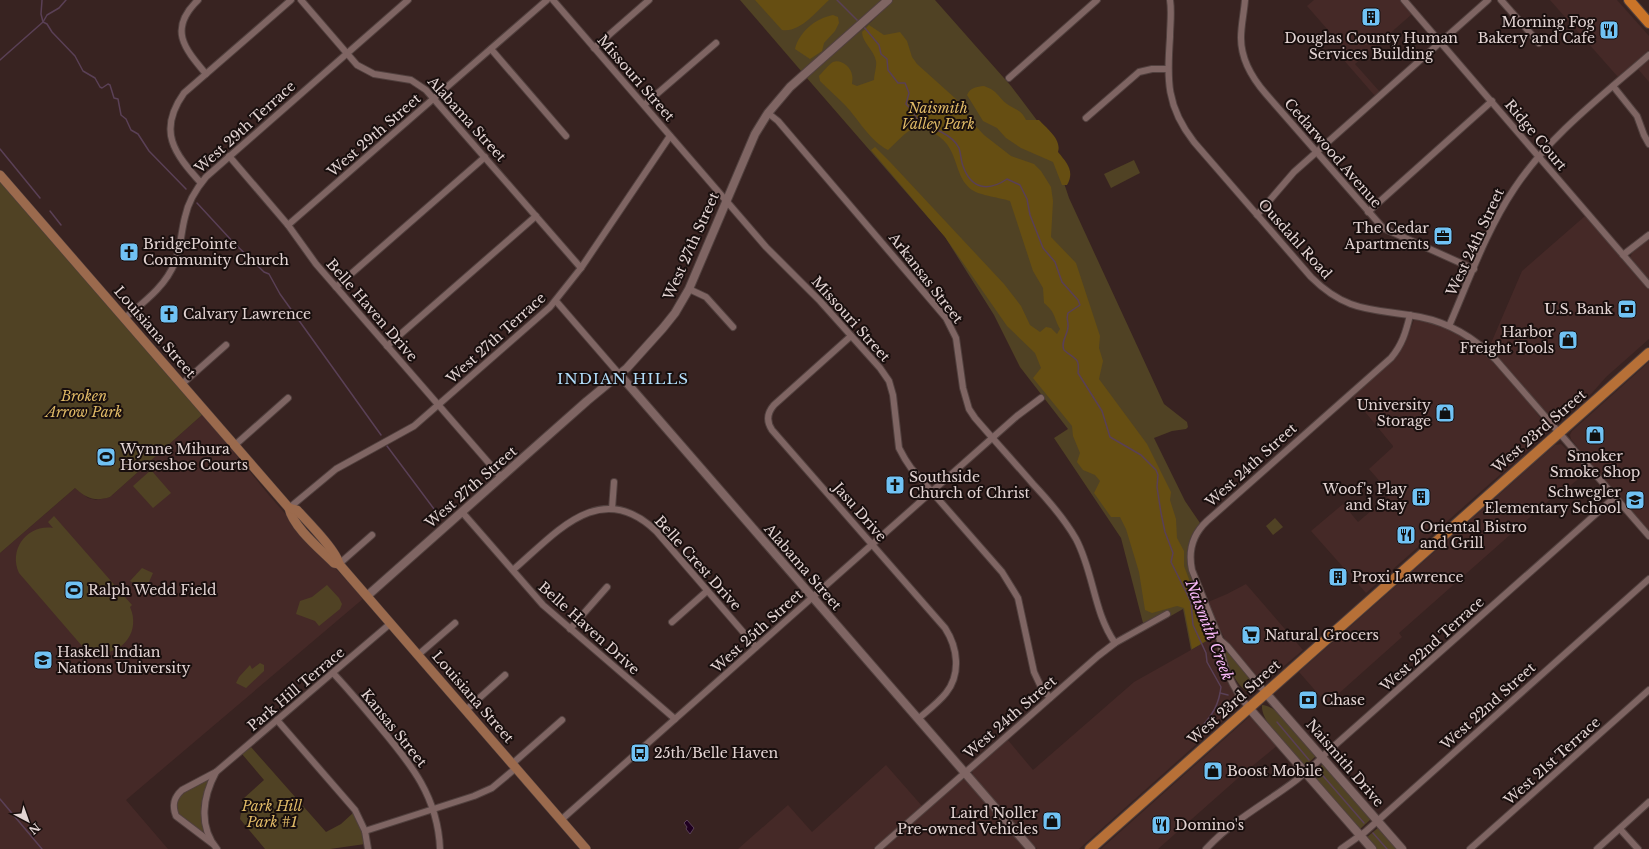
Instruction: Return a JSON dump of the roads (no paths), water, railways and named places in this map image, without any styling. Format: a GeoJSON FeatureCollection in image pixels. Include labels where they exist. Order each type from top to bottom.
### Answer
{"type":"FeatureCollection","features":[{"type":"Feature","properties":{"kind":"highway"},"geometry":{"type":"LineString","coordinates":[[1629,0],[1649,23]]}},
{"type":"Feature","properties":{"kind":"main road","name":"Louisiana Street"},"geometry":{"type":"LineString","coordinates":[[0,175],[290,508],[291,515],[298,524],[334,563],[339,564],[586,849]]}},
{"type":"Feature","properties":{"kind":"main road","name":"West 23rd Street"},"geometry":{"type":"LineString","coordinates":[[1090,849],[1649,353]]}},
{"type":"Feature","properties":{"kind":"street"},"geometry":{"type":"LineString","coordinates":[[198,0],[184,18],[182,38],[189,55],[206,74]]}},
{"type":"Feature","properties":{"kind":"street"},"geometry":{"type":"LineString","coordinates":[[201,183],[179,157],[172,140],[171,125],[179,100],[184,93],[291,0]]}},
{"type":"Feature","properties":{"kind":"street","name":"Alabama Street"},"geometry":{"type":"LineString","coordinates":[[301,0],[357,65],[374,74],[404,78],[415,82],[426,90],[581,268]]}},
{"type":"Feature","properties":{"kind":"street","name":"West 29th Terrace"},"geometry":{"type":"LineString","coordinates":[[125,318],[160,286],[172,269],[181,245],[187,208],[201,183],[229,156],[408,0]]}},
{"type":"Feature","properties":{"kind":"street","name":"West 29th Street"},"geometry":{"type":"LineString","coordinates":[[288,225],[547,0]]}},
{"type":"Feature","properties":{"kind":"street","name":"Missouri Street"},"geometry":{"type":"LineString","coordinates":[[553,0],[766,247],[820,301],[880,368],[888,381],[893,395],[898,441],[901,454],[1002,572],[1015,590],[1021,606],[1034,672],[1050,698]]}},
{"type":"Feature","properties":{"kind":"street"},"geometry":{"type":"LineString","coordinates":[[594,48],[649,0]]}},
{"type":"Feature","properties":{"kind":"street","name":"West 27th Street"},"geometry":{"type":"LineString","coordinates":[[367,596],[587,401],[620,375],[663,328],[689,289],[755,134],[768,113],[790,87],[888,0]]}},
{"type":"Feature","properties":{"kind":"street"},"geometry":{"type":"LineString","coordinates":[[1009,78],[1097,0]]}},
{"type":"Feature","properties":{"kind":"street","name":"Ousdahl Road"},"geometry":{"type":"LineString","coordinates":[[1170,0],[1171,10],[1168,69],[1171,96],[1178,118],[1194,142],[1311,277],[1332,295],[1360,308],[1429,319],[1449,326],[1471,338],[1492,356],[1649,536]]}},
{"type":"Feature","properties":{"kind":"street","name":"Cedarwood Avenue"},"geometry":{"type":"LineString","coordinates":[[1245,0],[1241,37],[1242,52],[1251,75],[1262,90],[1378,223],[1389,231],[1474,269]]}},
{"type":"Feature","properties":{"kind":"street","name":"Ridge Court"},"geometry":{"type":"LineString","coordinates":[[1404,0],[1649,285]]}},
{"type":"Feature","properties":{"kind":"street"},"geometry":{"type":"LineString","coordinates":[[1257,215],[1282,185],[1316,153],[1488,0]]}},
{"type":"Feature","properties":{"kind":"street"},"geometry":{"type":"LineString","coordinates":[[1501,0],[1539,43]]}},
{"type":"Feature","properties":{"kind":"street"},"geometry":{"type":"LineString","coordinates":[[644,105],[716,43]]}},
{"type":"Feature","properties":{"kind":"street"},"geometry":{"type":"LineString","coordinates":[[491,49],[566,136]]}},
{"type":"Feature","properties":{"kind":"street","name":"West 24th Street"},"geometry":{"type":"LineString","coordinates":[[1449,326],[1499,213],[1515,187],[1539,156],[1564,130],[1649,55]]}},
{"type":"Feature","properties":{"kind":"street"},"geometry":{"type":"LineString","coordinates":[[1086,118],[1139,72],[1152,69],[1168,69]]}},
{"type":"Feature","properties":{"kind":"street"},"geometry":{"type":"LineString","coordinates":[[1613,86],[1638,116],[1644,135],[1649,144]]}},
{"type":"Feature","properties":{"kind":"street"},"geometry":{"type":"LineString","coordinates":[[1368,212],[1492,101]]}},
{"type":"Feature","properties":{"kind":"street","name":"Arkansas Street"},"geometry":{"type":"LineString","coordinates":[[768,113],[778,121],[946,318],[954,332],[957,342],[963,388],[969,409],[992,438],[1054,507],[1076,539],[1088,570],[1100,616],[1104,626],[1115,643]]}},
{"type":"Feature","properties":{"kind":"street","name":"West 27th Terrace"},"geometry":{"type":"LineString","coordinates":[[290,508],[336,469],[404,432],[439,405],[539,318],[556,301],[581,268],[670,136]]}},
{"type":"Feature","properties":{"kind":"street","name":"Belle Haven Drive"},"geometry":{"type":"LineString","coordinates":[[229,156],[288,225],[313,260],[501,477]]}},
{"type":"Feature","properties":{"kind":"street"},"geometry":{"type":"LineString","coordinates":[[336,287],[485,157]]}},
{"type":"Feature","properties":{"kind":"street"},"geometry":{"type":"LineString","coordinates":[[387,346],[536,216]]}},
{"type":"Feature","properties":{"kind":"street"},"geometry":{"type":"LineString","coordinates":[[1624,255],[1649,235]]}},
{"type":"Feature","properties":{"kind":"street"},"geometry":{"type":"LineString","coordinates":[[689,289],[706,297],[733,327]]}},
{"type":"Feature","properties":{"kind":"street","name":"Alabama Street"},"geometry":{"type":"LineString","coordinates":[[556,301],[1031,849]]}},
{"type":"Feature","properties":{"kind":"street","name":"West 24th Street"},"geometry":{"type":"LineString","coordinates":[[1191,549],[1195,535],[1201,526],[1394,354],[1404,338],[1410,315]]}},
{"type":"Feature","properties":{"kind":"street","name":"Jasu Drive"},"geometry":{"type":"LineString","coordinates":[[851,336],[774,405],[769,412],[768,421],[772,430],[945,628],[955,649],[956,668],[951,684],[941,698],[918,719]]}},
{"type":"Feature","properties":{"kind":"street"},"geometry":{"type":"LineString","coordinates":[[182,384],[226,344]]}},
{"type":"Feature","properties":{"kind":"street"},"geometry":{"type":"LineString","coordinates":[[235,445],[288,398]]}},
{"type":"Feature","properties":{"kind":"street","name":"West 25th Street"},"geometry":{"type":"LineString","coordinates":[[561,820],[1026,408],[1041,398]]}},
{"type":"Feature","properties":{"kind":"street"},"geometry":{"type":"LineString","coordinates":[[612,509],[614,482]]}},
{"type":"Feature","properties":{"kind":"street","name":"West 22nd Terrace"},"geometry":{"type":"LineString","coordinates":[[1206,849],[1233,824],[1301,778],[1615,497]]}},
{"type":"Feature","properties":{"kind":"street","name":"Belle Crest Drive"},"geometry":{"type":"LineString","coordinates":[[513,570],[572,520],[597,510],[612,509],[630,513],[650,525],[756,647]]}},
{"type":"Feature","properties":{"kind":"street","name":"Belle Haven Drive"},"geometry":{"type":"LineString","coordinates":[[462,512],[543,605],[675,719]]}},
{"type":"Feature","properties":{"kind":"street"},"geometry":{"type":"LineString","coordinates":[[339,564],[372,535]]}},
{"type":"Feature","properties":{"kind":"street","name":"Naismith Drive"},"geometry":{"type":"LineString","coordinates":[[1191,549],[1190,557],[1192,570],[1220,640],[1221,650],[1232,684],[1237,693],[1248,708],[1372,849]]}},
{"type":"Feature","properties":{"kind":"street","name":"West 22nd Street"},"geometry":{"type":"LineString","coordinates":[[1341,849],[1378,821],[1649,579]]}},
{"type":"Feature","properties":{"kind":"street"},"geometry":{"type":"LineString","coordinates":[[570,629],[607,586]]}},
{"type":"Feature","properties":{"kind":"street"},"geometry":{"type":"LineString","coordinates":[[672,622],[708,591]]}},
{"type":"Feature","properties":{"kind":"street","name":"West 24th Street"},"geometry":{"type":"LineString","coordinates":[[878,849],[964,772],[1115,643],[1167,614]]}},
{"type":"Feature","properties":{"kind":"street"},"geometry":{"type":"LineString","coordinates":[[418,655],[455,622]]}},
{"type":"Feature","properties":{"kind":"street","name":"Park Hill Terrace"},"geometry":{"type":"LineString","coordinates":[[215,847],[176,816],[173,810],[177,794],[216,772],[391,623]]}},
{"type":"Feature","properties":{"kind":"street","name":"Naismith Drive"},"geometry":{"type":"LineString","coordinates":[[1220,640],[1232,651],[1402,849]]}},
{"type":"Feature","properties":{"kind":"street","name":"Kansas Street"},"geometry":{"type":"LineString","coordinates":[[333,673],[408,760],[422,782],[434,809],[438,826],[440,849]]}},
{"type":"Feature","properties":{"kind":"street"},"geometry":{"type":"LineString","coordinates":[[466,710],[505,676]]}},
{"type":"Feature","properties":{"kind":"street","name":"West 21st Terrace"},"geometry":{"type":"LineString","coordinates":[[1470,849],[1649,690]]}},
{"type":"Feature","properties":{"kind":"street"},"geometry":{"type":"LineString","coordinates":[[277,720],[354,810],[365,831],[368,849]]}},
{"type":"Feature","properties":{"kind":"street"},"geometry":{"type":"LineString","coordinates":[[365,831],[482,793],[499,783],[514,766],[562,720]]}},
{"type":"Feature","properties":{"kind":"street","name":"Park Hill Terrace"},"geometry":{"type":"LineString","coordinates":[[215,847],[206,826],[205,819],[206,798],[216,772]]}},
{"type":"Feature","properties":{"kind":"street"},"geometry":{"type":"LineString","coordinates":[[1596,849],[1649,802]]}},
{"type":"Feature","properties":{"kind":"street"},"geometry":{"type":"LineString","coordinates":[[1620,828],[1638,849]]}},
{"type":"Feature","properties":{"kind":"waterway"},"geometry":{"type":"LineString","coordinates":[[42,0],[41,14],[43,22],[47,24],[52,32],[75,56],[83,71],[95,78],[100,87],[102,88],[108,84],[110,85],[114,98],[118,99],[121,115],[126,119],[131,130],[138,134],[149,151],[186,189]]}},
{"type":"Feature","properties":{"kind":"waterway","name":"Naismith Creek"},"geometry":{"type":"LineString","coordinates":[[0,60],[43,22],[47,15],[59,8],[66,0]]}},
{"type":"Feature","properties":{"kind":"waterway","name":"Naismith Creek"},"geometry":{"type":"LineString","coordinates":[[837,0],[860,23]]}},
{"type":"Feature","properties":{"kind":"waterway","name":"Naismith Creek"},"geometry":{"type":"LineString","coordinates":[[864,27],[879,45],[881,54],[887,59],[888,70],[898,83],[905,83],[909,93],[906,104],[912,110],[920,124],[942,132],[956,143],[959,148],[966,174],[971,180],[975,184],[987,187],[993,186],[1007,179],[1020,185],[1027,199],[1030,215],[1043,248],[1055,262],[1062,282],[1078,300],[1080,305],[1068,313],[1068,328],[1063,344],[1064,350],[1076,359],[1078,364],[1078,373],[1102,411],[1110,437],[1141,455],[1156,470],[1158,475],[1157,487],[1161,513],[1165,532],[1173,553],[1171,562],[1191,602],[1193,625],[1206,653],[1207,662],[1221,687],[1220,693],[1228,695]]}},
{"type":"Feature","properties":{"kind":"waterway"},"geometry":{"type":"LineString","coordinates":[[0,149],[40,198]]}},
{"type":"Feature","properties":{"kind":"waterway"},"geometry":{"type":"LineString","coordinates":[[197,203],[233,242],[264,272],[269,274],[280,294],[381,435]]}},
{"type":"Feature","properties":{"kind":"waterway"},"geometry":{"type":"LineString","coordinates":[[50,211],[61,225]]}},
{"type":"Feature","properties":{"kind":"waterway"},"geometry":{"type":"LineString","coordinates":[[387,446],[437,513]]}},
{"type":"Feature","properties":{"kind":"waterway"},"geometry":{"type":"LineString","coordinates":[[1196,733],[1217,705],[1220,693]]}},
{"type":"Feature","properties":{"kind":"waterway"},"geometry":{"type":"LineString","coordinates":[[1277,722],[1309,760]]}},
{"type":"Feature","properties":{"kind":"waterway"},"geometry":{"type":"LineString","coordinates":[[1318,770],[1364,823]]}},
{"type":"Feature","properties":{"kind":"waterway"},"geometry":{"type":"LineString","coordinates":[[0,799],[42,849]]}},
{"type":"Feature","properties":{"kind":"waterway"},"geometry":{"type":"LineString","coordinates":[[1373,833],[1387,849]]}},
{"type":"Feature","properties":{"kind":"place","name":"Douglas County Human Services Building"},"geometry":{"type":"Point","coordinates":[1371,17]}},
{"type":"Feature","properties":{"kind":"place","name":"Morning Fog Bakery and Cafe"},"geometry":{"type":"Point","coordinates":[1609,30]}},
{"type":"Feature","properties":{"kind":"place","name":"The Cedar Apartments"},"geometry":{"type":"Point","coordinates":[1443,236]}},
{"type":"Feature","properties":{"kind":"place","name":"BridgePointe Community Church"},"geometry":{"type":"Point","coordinates":[129,252]}},
{"type":"Feature","properties":{"kind":"place","name":"U.S. Bank"},"geometry":{"type":"Point","coordinates":[1627,309]}},
{"type":"Feature","properties":{"kind":"place","name":"Calvary Lawrence"},"geometry":{"type":"Point","coordinates":[169,314]}},
{"type":"Feature","properties":{"kind":"place","name":"Harbor Freight Tools"},"geometry":{"type":"Point","coordinates":[1568,340]}},
{"type":"Feature","properties":{"kind":"place","name":"University Storage"},"geometry":{"type":"Point","coordinates":[1445,413]}},
{"type":"Feature","properties":{"kind":"place","name":"Smoker Smoke Shop"},"geometry":{"type":"Point","coordinates":[1595,435]}},
{"type":"Feature","properties":{"kind":"place","name":"Wynne Mihura Horseshoe Courts"},"geometry":{"type":"Point","coordinates":[106,457]}},
{"type":"Feature","properties":{"kind":"place","name":"Southside Church of Christ"},"geometry":{"type":"Point","coordinates":[895,485]}},
{"type":"Feature","properties":{"kind":"place","name":"Woof's Play and Stay"},"geometry":{"type":"Point","coordinates":[1421,497]}},
{"type":"Feature","properties":{"kind":"place","name":"Schwegler Elementary School"},"geometry":{"type":"Point","coordinates":[1635,500]}},
{"type":"Feature","properties":{"kind":"place","name":"Oriental Bistro and Grill"},"geometry":{"type":"Point","coordinates":[1406,535]}},
{"type":"Feature","properties":{"kind":"place","name":"Proxi Lawrence"},"geometry":{"type":"Point","coordinates":[1338,577]}},
{"type":"Feature","properties":{"kind":"place","name":"Ralph Wedd Field"},"geometry":{"type":"Point","coordinates":[74,590]}},
{"type":"Feature","properties":{"kind":"place","name":"Natural Grocers"},"geometry":{"type":"Point","coordinates":[1251,635]}},
{"type":"Feature","properties":{"kind":"place","name":"Haskell Indian Nations University"},"geometry":{"type":"Point","coordinates":[43,660]}},
{"type":"Feature","properties":{"kind":"place","name":"Chase"},"geometry":{"type":"Point","coordinates":[1308,700]}},
{"type":"Feature","properties":{"kind":"place","name":"25th/Belle Haven"},"geometry":{"type":"Point","coordinates":[640,753]}},
{"type":"Feature","properties":{"kind":"place","name":"Boost Mobile"},"geometry":{"type":"Point","coordinates":[1213,771]}},
{"type":"Feature","properties":{"kind":"place","name":"Laird Noller Pre-owned Vehicles"},"geometry":{"type":"Point","coordinates":[1052,821]}},
{"type":"Feature","properties":{"kind":"place","name":"Domino's"},"geometry":{"type":"Point","coordinates":[1161,825]}},
{"type":"Feature","properties":{"kind":"district","name":"INDIAN HILLS"},"geometry":{"type":"Point","coordinates":[623,379]}},
{"type":"Feature","properties":{"kind":"park label","name":"Naismith Valley Park"},"geometry":{"type":"Point","coordinates":[938,116]}},
{"type":"Feature","properties":{"kind":"park label","name":"Broken Arrow Park"},"geometry":{"type":"Point","coordinates":[84,404]}},
{"type":"Feature","properties":{"kind":"park label","name":"Park Hill Park #1"},"geometry":{"type":"Point","coordinates":[272,814]}}]}
